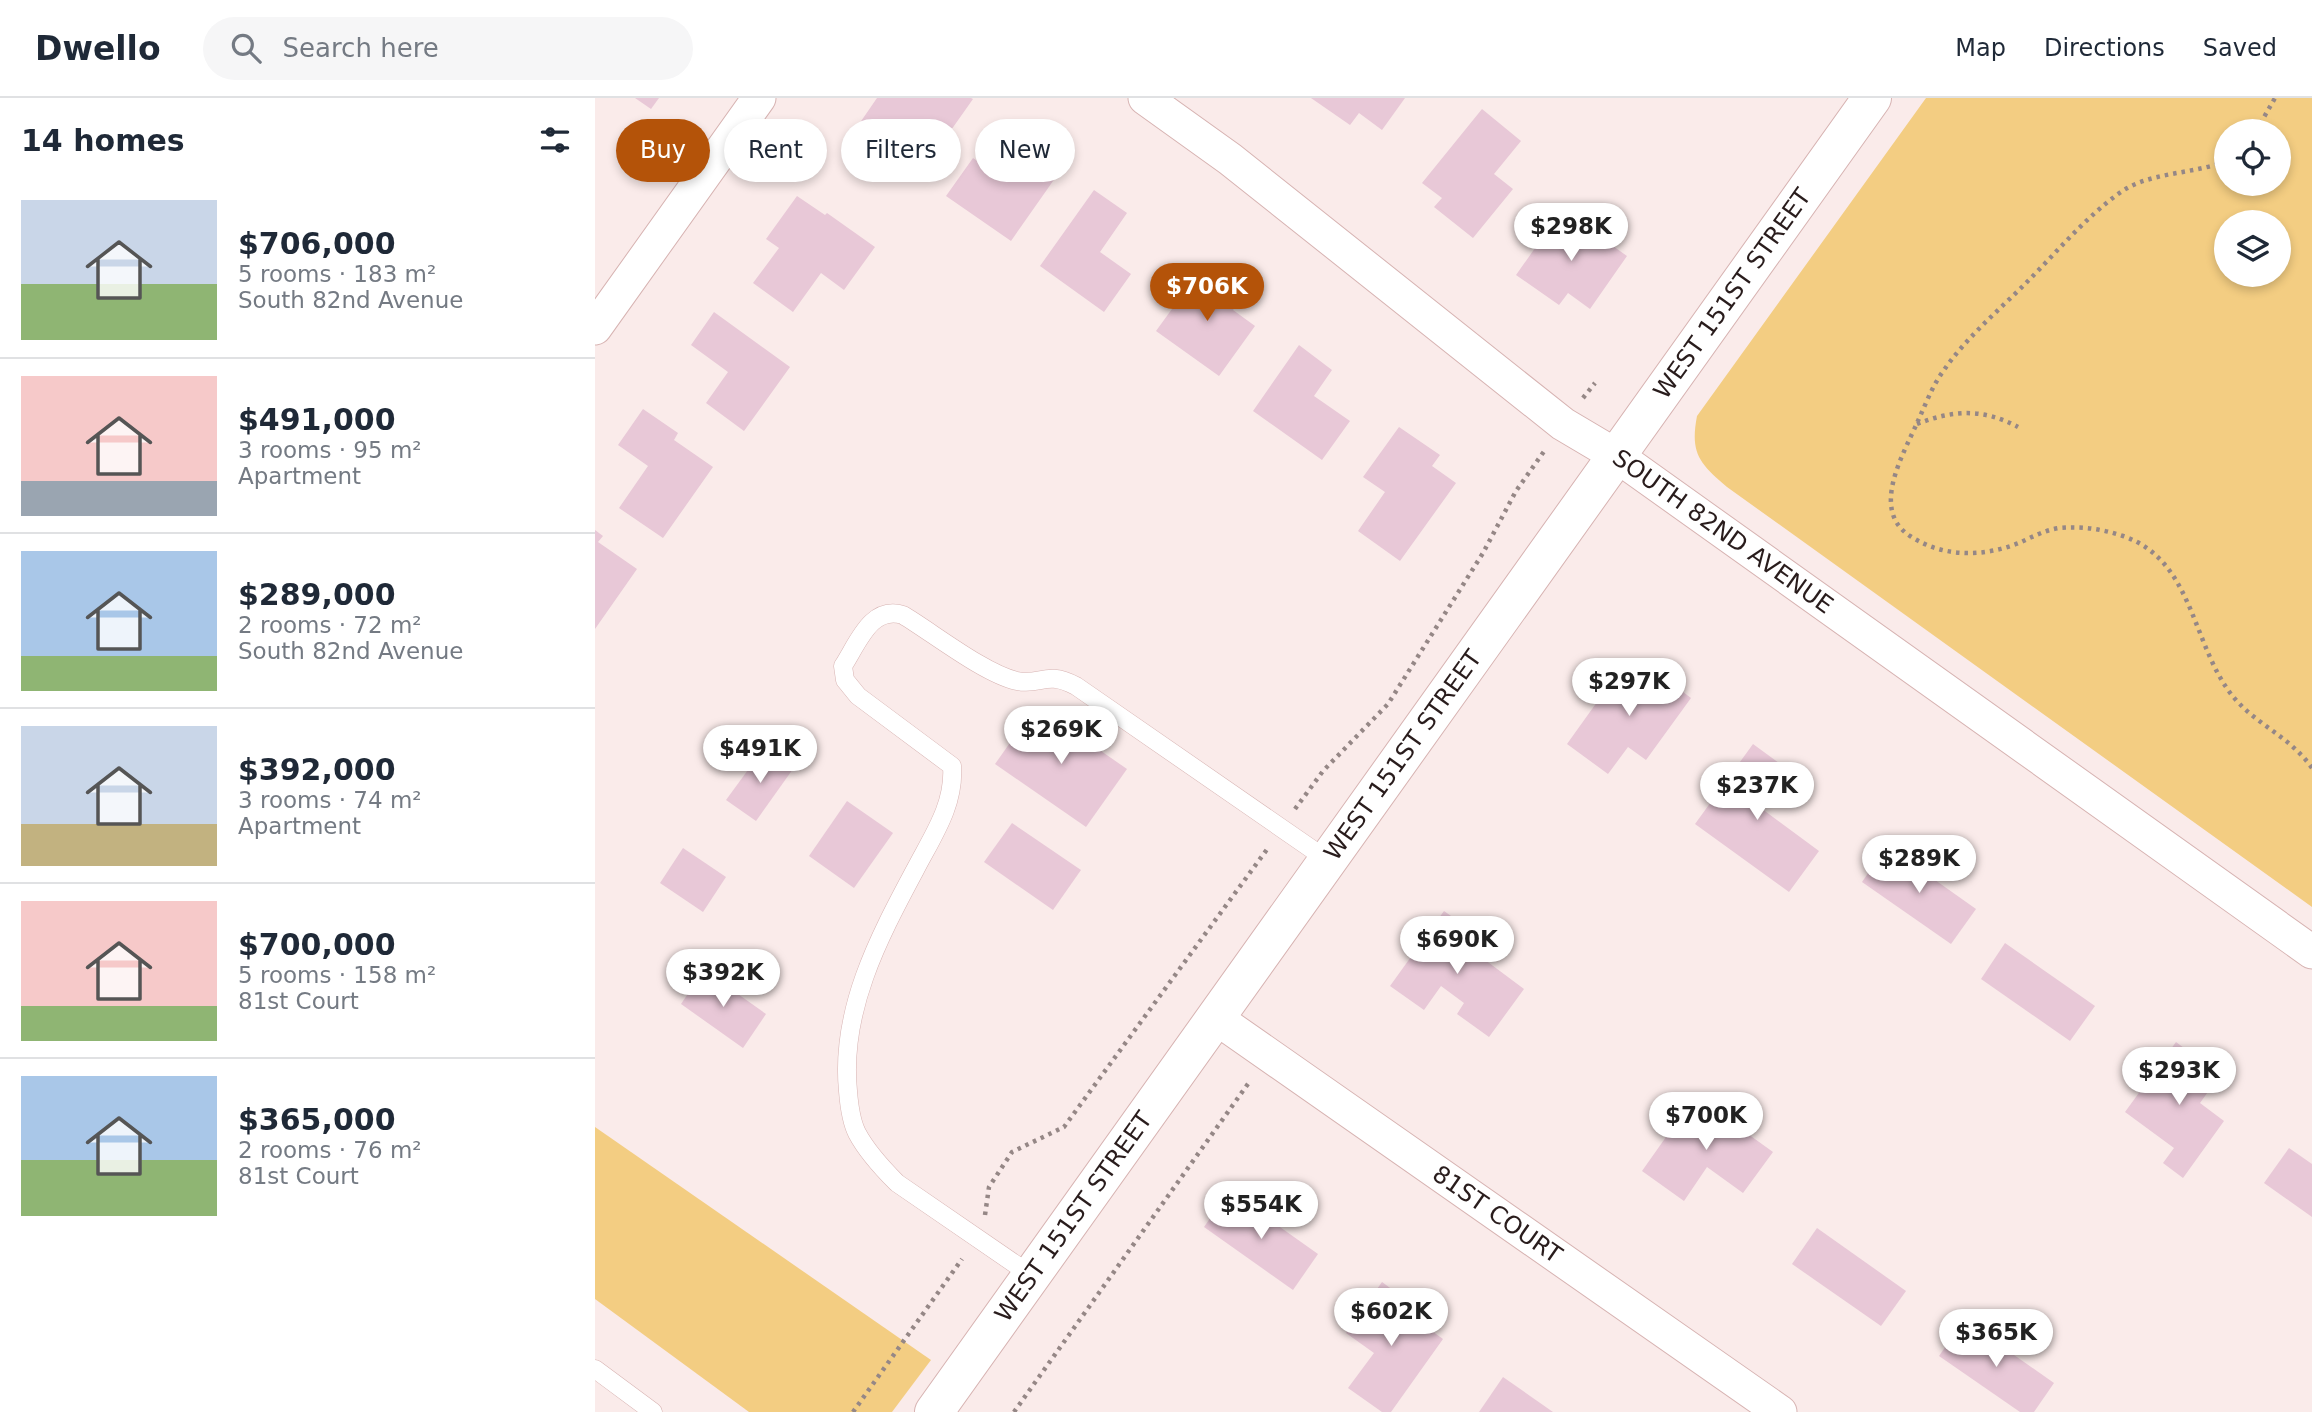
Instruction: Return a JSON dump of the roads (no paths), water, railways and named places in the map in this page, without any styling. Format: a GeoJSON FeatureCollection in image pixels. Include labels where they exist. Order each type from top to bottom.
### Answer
{"type":"FeatureCollection","features":[{"type":"Feature","properties":{"kind":"street"},"geometry":{"type":"LineString","coordinates":[[595,328],[759,98]]}},
{"type":"Feature","properties":{"kind":"street","name":"SOUTH 82ND AVENUE"},"geometry":{"type":"LineString","coordinates":[[1145,98],[1230,159],[1563,424],[1616,456],[2312,952]]}},
{"type":"Feature","properties":{"kind":"street","name":"WEST 151ST STREET"},"geometry":{"type":"LineString","coordinates":[[934,1412],[1872,98]]}},
{"type":"Feature","properties":{"kind":"street","name":"81ST COURT"},"geometry":{"type":"LineString","coordinates":[[1216,1018],[1780,1412]]}},
{"type":"Feature","properties":{"kind":"lane"},"geometry":{"type":"LineString","coordinates":[[1031,1275],[897,1183],[879,1164],[856,1131],[849,1104],[845,1063],[852,1012],[882,932],[947,810],[954,783],[952,766],[858,696],[845,680],[843,666],[876,615],[891,611],[903,615],[1020,682],[1058,677],[1076,686],[1329,861]]}},
{"type":"Feature","properties":{"kind":"lane"},"geometry":{"type":"LineString","coordinates":[[595,1368],[653,1412]]}}]}
